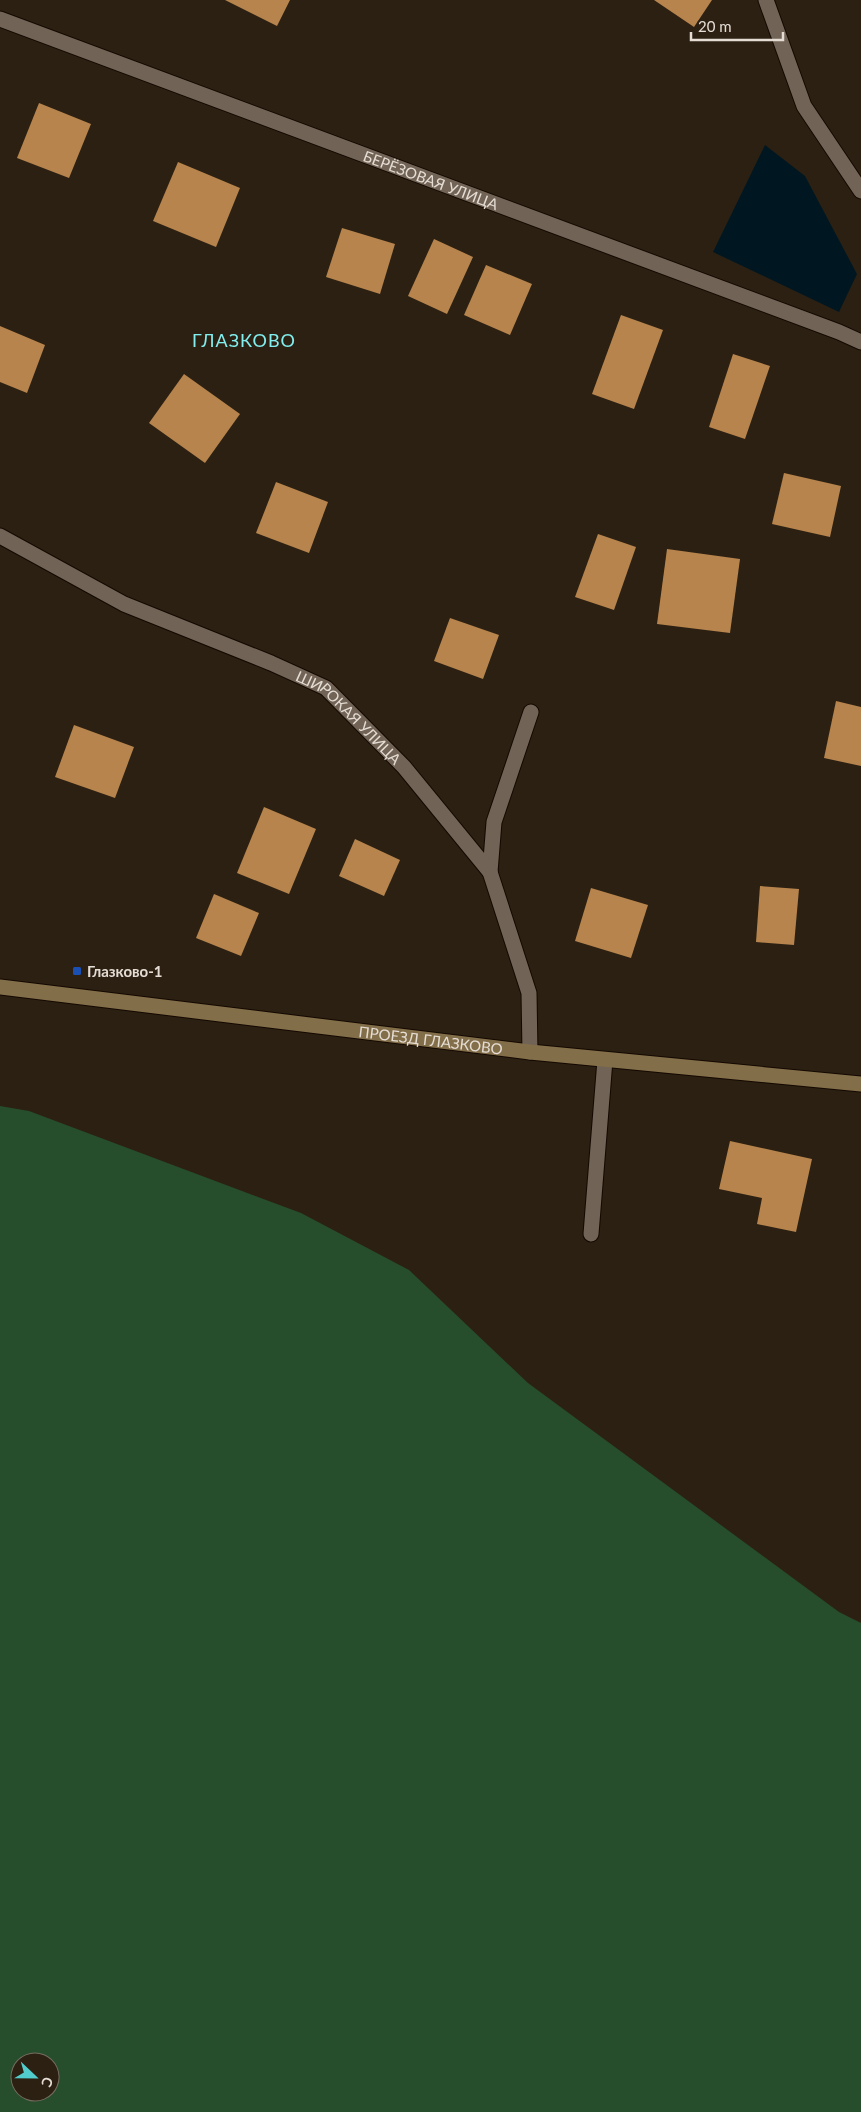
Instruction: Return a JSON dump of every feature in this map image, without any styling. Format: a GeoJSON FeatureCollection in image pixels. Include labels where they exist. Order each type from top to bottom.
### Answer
{"type":"FeatureCollection","features":[{"type":"Feature","properties":{"kind":"main road","name":"ПРОЕЗД ГЛАЗКОВО"},"geometry":{"type":"LineString","coordinates":[[0,987],[530,1052],[861,1084]]}},
{"type":"Feature","properties":{"kind":"street"},"geometry":{"type":"LineString","coordinates":[[766,0],[804,106],[861,191]]}},
{"type":"Feature","properties":{"kind":"street","name":"БЕРЁЗОВАЯ УЛИЦА"},"geometry":{"type":"LineString","coordinates":[[0,19],[820,325],[861,342]]}},
{"type":"Feature","properties":{"kind":"street","name":"ШИРОКАЯ УЛИЦА"},"geometry":{"type":"LineString","coordinates":[[0,536],[124,604],[271,663],[326,688],[404,767],[490,872],[529,993],[530,1052]]}},
{"type":"Feature","properties":{"kind":"street"},"geometry":{"type":"LineString","coordinates":[[490,872],[494,822],[531,712]]}},
{"type":"Feature","properties":{"kind":"street"},"geometry":{"type":"LineString","coordinates":[[591,1234],[605,1060]]}},
{"type":"Feature","properties":{"kind":"green space"},"geometry":{"type":"Polygon","coordinates":[[[0,1106],[29,1111],[301,1213],[409,1270],[528,1383],[839,1612],[861,1623],[861,2112],[0,2112],[0,1106]]]}},
{"type":"Feature","properties":{"kind":"water"},"geometry":{"type":"Polygon","coordinates":[[[765,145],[805,176],[857,274],[839,312],[713,252],[765,145]]]}},
{"type":"Feature","properties":{"kind":"building"},"geometry":{"type":"Polygon","coordinates":[[[225,0],[290,0],[277,26],[225,0]]]}},
{"type":"Feature","properties":{"kind":"building"},"geometry":{"type":"Polygon","coordinates":[[[654,0],[712,0],[694,27],[654,0]]]}},
{"type":"Feature","properties":{"kind":"building"},"geometry":{"type":"Polygon","coordinates":[[[39,103],[91,124],[69,178],[17,158],[39,103]]]}},
{"type":"Feature","properties":{"kind":"building"},"geometry":{"type":"Polygon","coordinates":[[[178,162],[240,188],[216,247],[153,221],[178,162]]]}},
{"type":"Feature","properties":{"kind":"building"},"geometry":{"type":"Polygon","coordinates":[[[342,228],[395,244],[380,294],[326,277],[342,228]]]}},
{"type":"Feature","properties":{"kind":"building"},"geometry":{"type":"Polygon","coordinates":[[[434,239],[473,257],[447,314],[408,296],[434,239]]]}},
{"type":"Feature","properties":{"kind":"building"},"geometry":{"type":"Polygon","coordinates":[[[486,265],[532,284],[510,335],[464,315],[486,265]]]}},
{"type":"Feature","properties":{"kind":"building"},"geometry":{"type":"Polygon","coordinates":[[[621,315],[663,330],[634,409],[592,394],[621,315]]]}},
{"type":"Feature","properties":{"kind":"building"},"geometry":{"type":"Polygon","coordinates":[[[0,326],[45,345],[27,393],[0,382],[0,326]]]}},
{"type":"Feature","properties":{"kind":"building"},"geometry":{"type":"Polygon","coordinates":[[[733,354],[770,366],[745,439],[709,427],[733,354]]]}},
{"type":"Feature","properties":{"kind":"building"},"geometry":{"type":"Polygon","coordinates":[[[184,374],[240,414],[205,463],[149,423],[184,374]]]}},
{"type":"Feature","properties":{"kind":"building"},"geometry":{"type":"Polygon","coordinates":[[[784,473],[841,486],[830,537],[772,524],[784,473]]]}},
{"type":"Feature","properties":{"kind":"building"},"geometry":{"type":"Polygon","coordinates":[[[276,482],[328,502],[309,553],[256,533],[276,482]]]}},
{"type":"Feature","properties":{"kind":"building"},"geometry":{"type":"Polygon","coordinates":[[[598,534],[636,547],[614,610],[575,597],[598,534]]]}},
{"type":"Feature","properties":{"kind":"building"},"geometry":{"type":"Polygon","coordinates":[[[667,549],[740,559],[730,633],[657,624],[667,549]]]}},
{"type":"Feature","properties":{"kind":"building"},"geometry":{"type":"Polygon","coordinates":[[[450,618],[499,635],[483,679],[434,661],[450,618]]]}},
{"type":"Feature","properties":{"kind":"building"},"geometry":{"type":"Polygon","coordinates":[[[836,701],[861,707],[861,766],[824,758],[836,701]]]}},
{"type":"Feature","properties":{"kind":"building"},"geometry":{"type":"Polygon","coordinates":[[[74,725],[134,747],[115,798],[55,777],[74,725]]]}},
{"type":"Feature","properties":{"kind":"building"},"geometry":{"type":"Polygon","coordinates":[[[264,807],[316,829],[289,894],[237,873],[264,807]]]}},
{"type":"Feature","properties":{"kind":"building"},"geometry":{"type":"Polygon","coordinates":[[[355,839],[400,860],[384,896],[339,876],[355,839]]]}},
{"type":"Feature","properties":{"kind":"building"},"geometry":{"type":"Polygon","coordinates":[[[760,886],[799,889],[794,945],[756,942],[760,886]]]}},
{"type":"Feature","properties":{"kind":"building"},"geometry":{"type":"Polygon","coordinates":[[[591,888],[648,905],[631,958],[575,941],[591,888]]]}},
{"type":"Feature","properties":{"kind":"building"},"geometry":{"type":"Polygon","coordinates":[[[214,894],[259,913],[241,956],[196,938],[214,894]]]}},
{"type":"Feature","properties":{"kind":"building"},"geometry":{"type":"Polygon","coordinates":[[[730,1141],[812,1159],[796,1232],[757,1224],[762,1198],[719,1189],[730,1141]]]}},
{"type":"Feature","properties":{"kind":"place","name":"Глазково-1"},"geometry":{"type":"Point","coordinates":[77,971]}},
{"type":"Feature","properties":{"kind":"district","name":"ГЛАЗКОВО"},"geometry":{"type":"Point","coordinates":[244,340]}}]}
